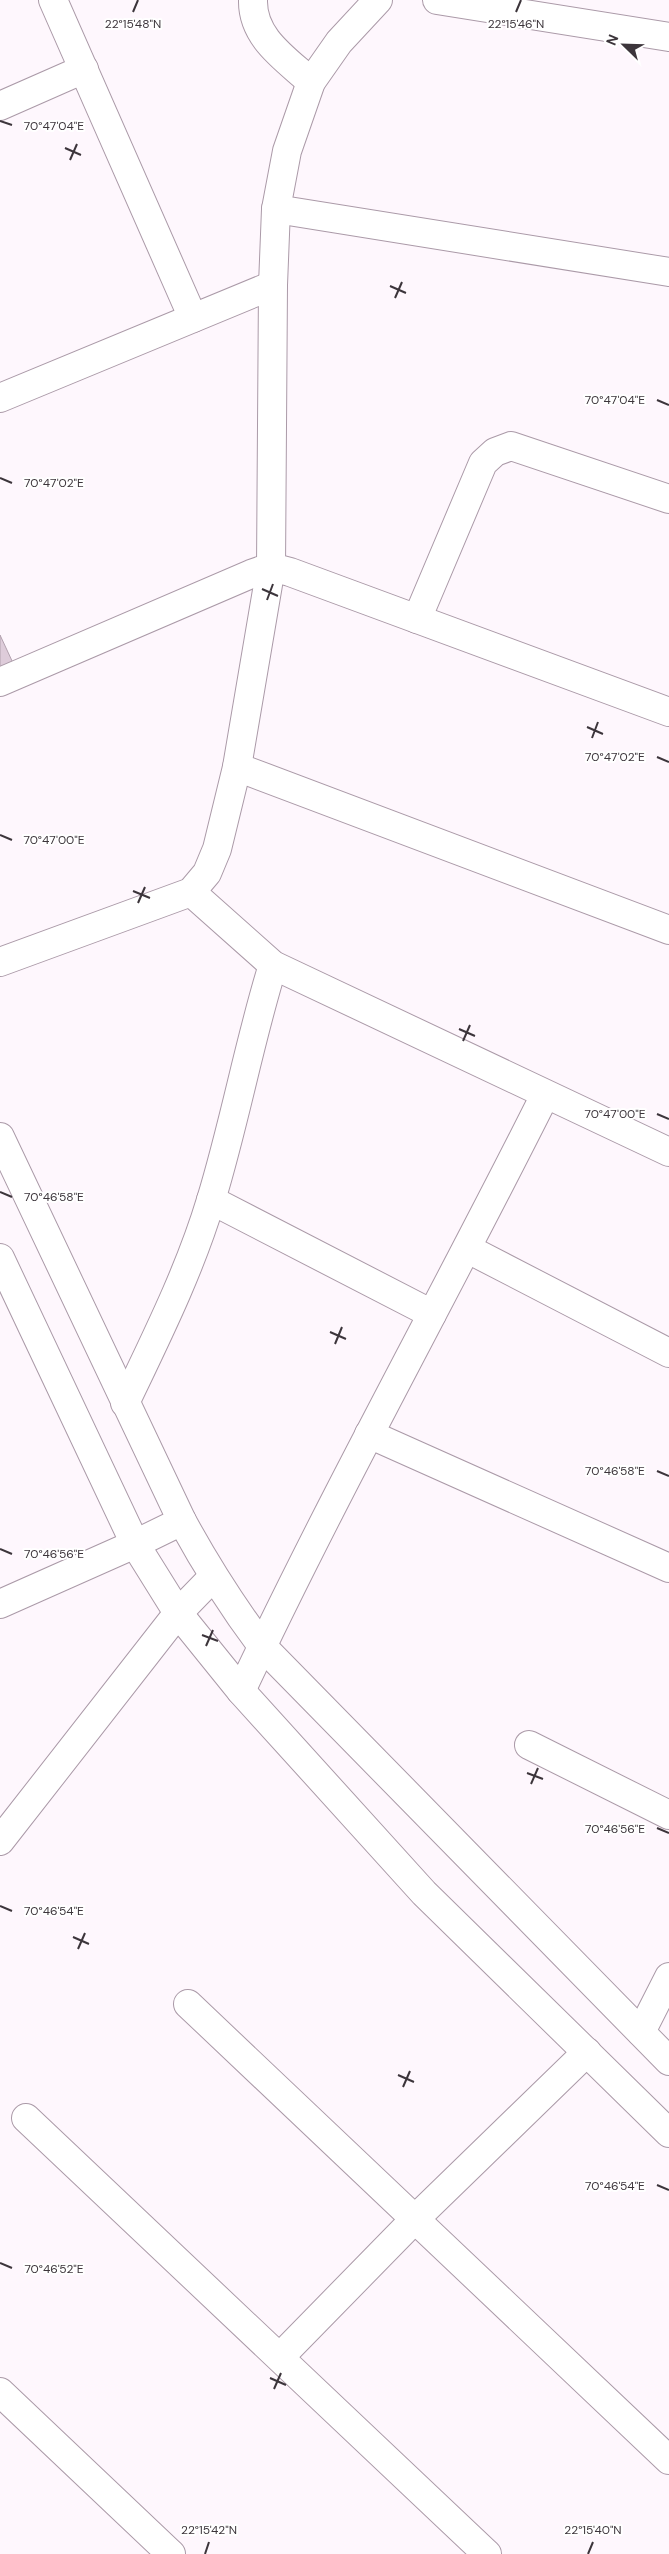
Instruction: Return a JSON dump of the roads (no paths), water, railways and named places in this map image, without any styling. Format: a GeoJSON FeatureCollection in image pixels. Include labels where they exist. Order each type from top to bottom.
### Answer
{"type":"FeatureCollection","features":[{"type":"Feature","properties":{"kind":"street"},"geometry":{"type":"LineString","coordinates":[[53,0],[193,318]]}},
{"type":"Feature","properties":{"kind":"street"},"geometry":{"type":"LineString","coordinates":[[253,0],[252,15],[262,36],[311,82]]}},
{"type":"Feature","properties":{"kind":"street"},"geometry":{"type":"LineString","coordinates":[[0,962],[191,892],[207,873],[218,849],[237,767],[271,568],[272,285],[276,209],[287,151],[311,82],[339,42],[378,0]]}},
{"type":"Feature","properties":{"kind":"street"},"geometry":{"type":"LineString","coordinates":[[437,0],[669,36]]}},
{"type":"Feature","properties":{"kind":"street"},"geometry":{"type":"LineString","coordinates":[[0,106],[84,69]]}},
{"type":"Feature","properties":{"kind":"street"},"geometry":{"type":"LineString","coordinates":[[276,209],[669,272]]}},
{"type":"Feature","properties":{"kind":"street"},"geometry":{"type":"LineString","coordinates":[[0,398],[272,285]]}},
{"type":"Feature","properties":{"kind":"street"},"geometry":{"type":"LineString","coordinates":[[417,619],[484,463],[495,452],[511,446],[669,498]]}},
{"type":"Feature","properties":{"kind":"street"},"geometry":{"type":"LineString","coordinates":[[0,682],[251,574],[271,568],[290,572],[669,712]]}},
{"type":"Feature","properties":{"kind":"street"},"geometry":{"type":"LineString","coordinates":[[237,767],[669,930]]}},
{"type":"Feature","properties":{"kind":"street"},"geometry":{"type":"LineString","coordinates":[[191,892],[273,964],[545,1095],[669,1152]]}},
{"type":"Feature","properties":{"kind":"street"},"geometry":{"type":"LineString","coordinates":[[125,1402],[167,1314],[211,1200],[259,1009],[273,964]]}},
{"type":"Feature","properties":{"kind":"street"},"geometry":{"type":"LineString","coordinates":[[241,1691],[369,1434],[468,1249],[545,1095]]}},
{"type":"Feature","properties":{"kind":"street"},"geometry":{"type":"LineString","coordinates":[[0,1137],[182,1521],[213,1577],[262,1646],[669,2061]]}},
{"type":"Feature","properties":{"kind":"street"},"geometry":{"type":"LineString","coordinates":[[211,1200],[432,1314]]}},
{"type":"Feature","properties":{"kind":"street"},"geometry":{"type":"LineString","coordinates":[[468,1249],[669,1353]]}},
{"type":"Feature","properties":{"kind":"street"},"geometry":{"type":"LineString","coordinates":[[0,1258],[8,1298],[135,1544],[178,1613],[241,1691],[424,1893],[669,2133]]}},
{"type":"Feature","properties":{"kind":"street"},"geometry":{"type":"LineString","coordinates":[[369,1434],[669,1568]]}},
{"type":"Feature","properties":{"kind":"street"},"geometry":{"type":"LineString","coordinates":[[0,1604],[182,1521]]}},
{"type":"Feature","properties":{"kind":"street"},"geometry":{"type":"LineString","coordinates":[[0,1841],[178,1613],[213,1577]]}},
{"type":"Feature","properties":{"kind":"street"},"geometry":{"type":"LineString","coordinates":[[529,1745],[669,1815]]}},
{"type":"Feature","properties":{"kind":"street"},"geometry":{"type":"LineString","coordinates":[[641,2032],[669,1978]]}},
{"type":"Feature","properties":{"kind":"street"},"geometry":{"type":"LineString","coordinates":[[188,2004],[669,2460]]}},
{"type":"Feature","properties":{"kind":"street"},"geometry":{"type":"LineString","coordinates":[[280,2357],[414,2220],[587,2052]]}},
{"type":"Feature","properties":{"kind":"street"},"geometry":{"type":"LineString","coordinates":[[26,2118],[487,2554]]}},
{"type":"Feature","properties":{"kind":"street"},"geometry":{"type":"LineString","coordinates":[[0,2392],[171,2554]]}}]}
